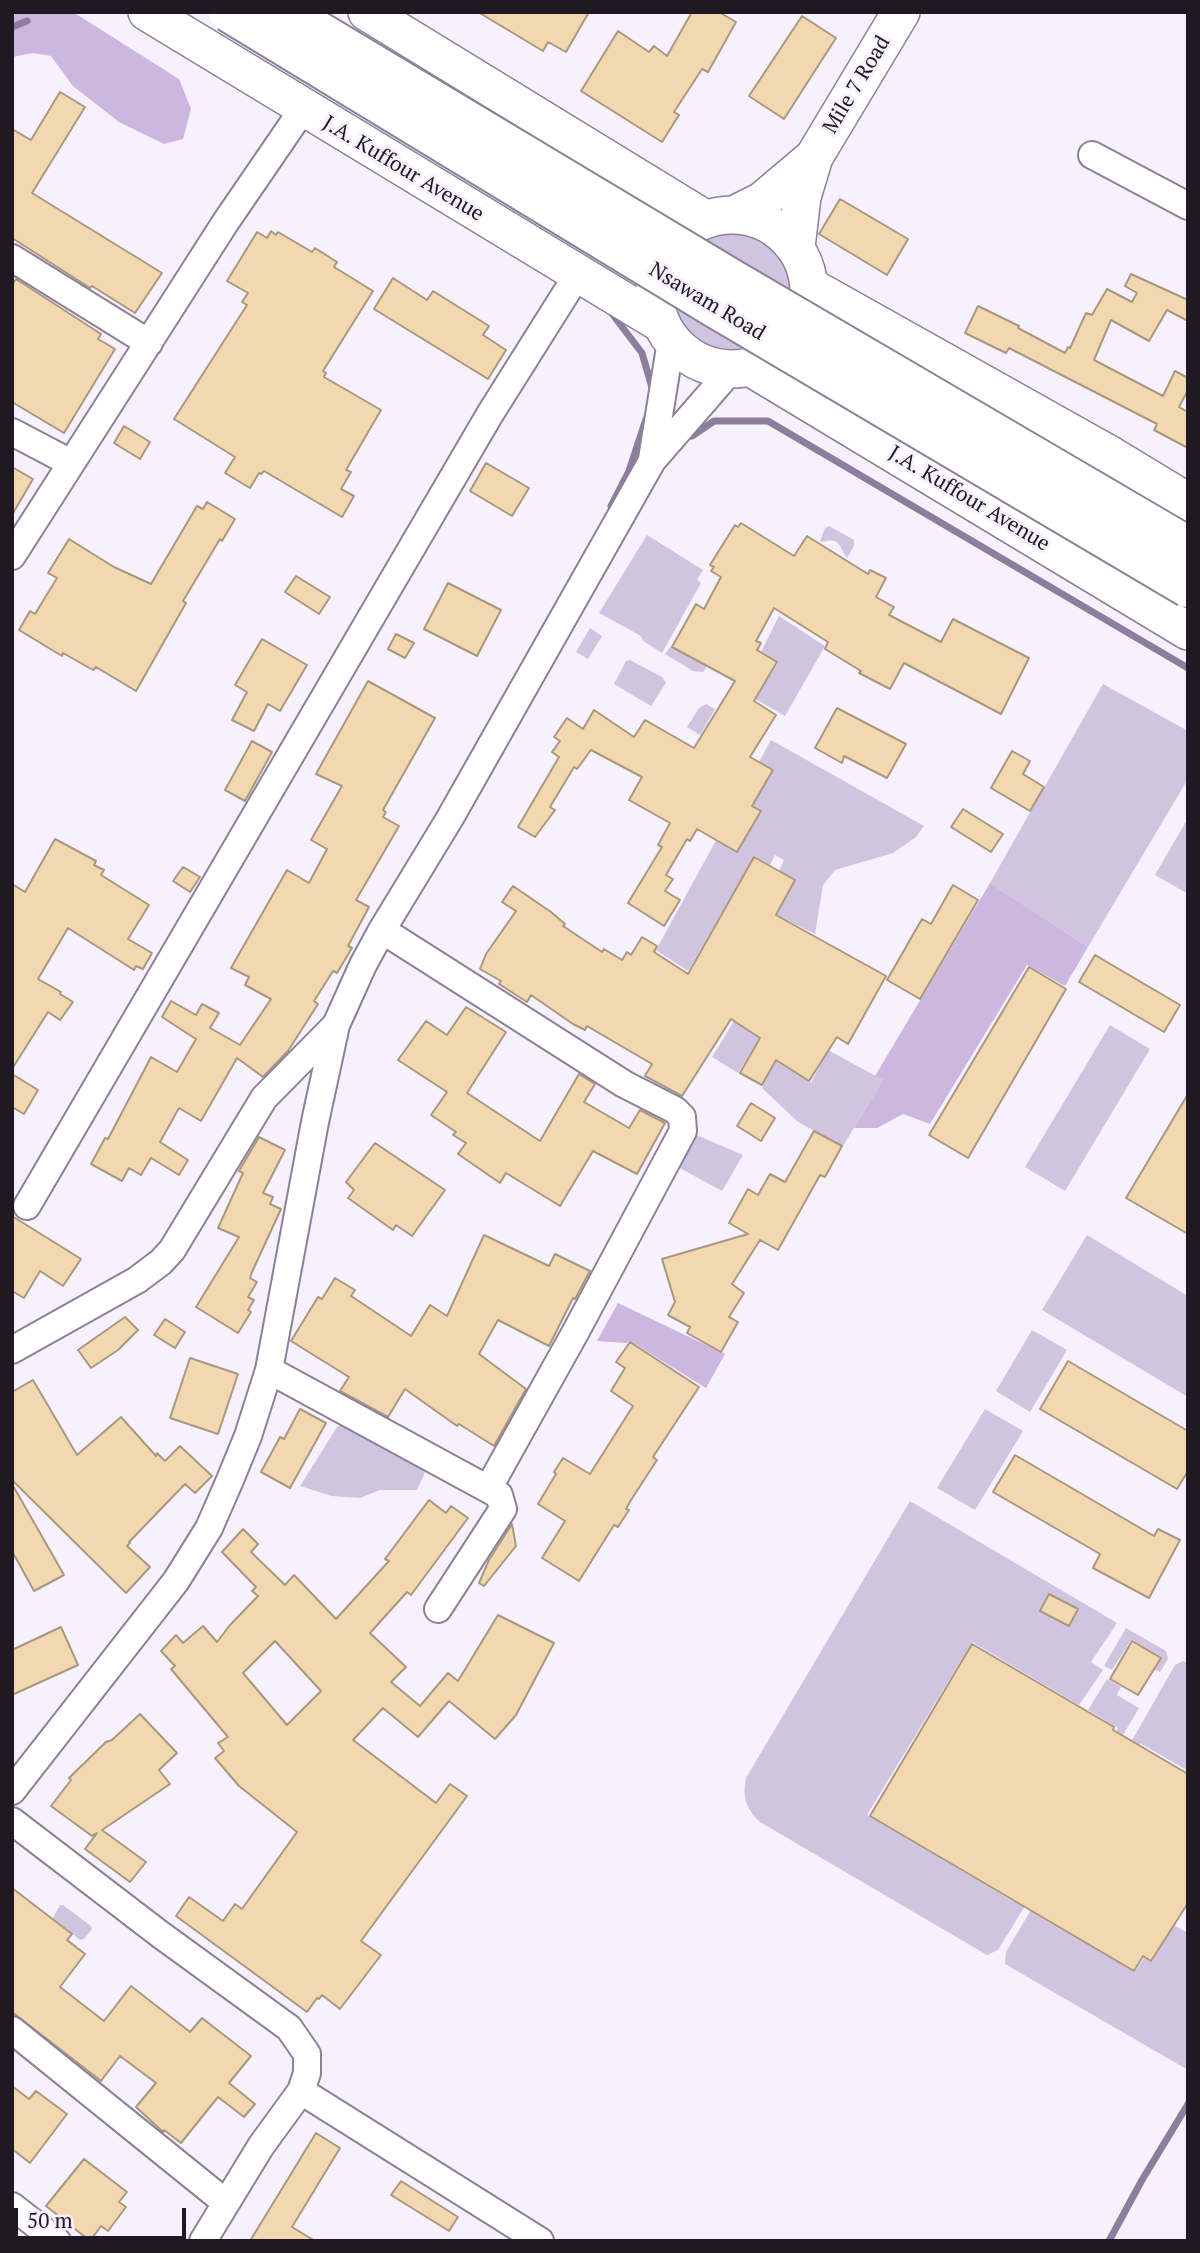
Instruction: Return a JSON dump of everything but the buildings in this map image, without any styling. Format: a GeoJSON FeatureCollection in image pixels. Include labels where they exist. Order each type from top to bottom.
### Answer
{"type":"FeatureCollection","features":[{"type":"Feature","properties":{"kind":"highway","name":"Nsawam Road"},"geometry":{"type":"LineString","coordinates":[[229,12],[713,307],[1188,588]]}},
{"type":"Feature","properties":{"kind":"highway","name":"Nsawam Road"},"geometry":{"type":"LineString","coordinates":[[287,12],[722,273],[1188,547]]}},
{"type":"Feature","properties":{"kind":"main road","name":"J.A. Kuffour Avenue"},"geometry":{"type":"LineString","coordinates":[[147,12],[578,274],[665,332]]}},
{"type":"Feature","properties":{"kind":"main road"},"geometry":{"type":"LineString","coordinates":[[367,12],[721,216],[770,224],[796,247],[805,266],[809,286],[803,322],[782,351],[740,368],[703,365],[665,332],[654,281],[671,243],[721,216],[762,201],[814,157]]}},
{"type":"Feature","properties":{"kind":"main road","name":"Mile 7 Road"},"geometry":{"type":"LineString","coordinates":[[814,157],[901,12]]}},
{"type":"Feature","properties":{"kind":"main road"},"geometry":{"type":"LineString","coordinates":[[796,247],[802,197],[814,157]]}},
{"type":"Feature","properties":{"kind":"main road"},"geometry":{"type":"LineString","coordinates":[[809,286],[1112,456],[1188,502]]}},
{"type":"Feature","properties":{"kind":"main road","name":"J.A. Kuffour Avenue"},"geometry":{"type":"LineString","coordinates":[[740,368],[1188,631]]}},
{"type":"Feature","properties":{"kind":"street"},"geometry":{"type":"LineString","coordinates":[[16,542],[71,463],[225,223],[303,109]]}},
{"type":"Feature","properties":{"kind":"street"},"geometry":{"type":"LineString","coordinates":[[1092,155],[1188,206]]}},
{"type":"Feature","properties":{"kind":"street"},"geometry":{"type":"LineString","coordinates":[[12,258],[149,343]]}},
{"type":"Feature","properties":{"kind":"street"},"geometry":{"type":"LineString","coordinates":[[27,1206],[490,414],[578,274]]}},
{"type":"Feature","properties":{"kind":"street"},"geometry":{"type":"LineString","coordinates":[[652,461],[665,332]]}},
{"type":"Feature","properties":{"kind":"street"},"geometry":{"type":"LineString","coordinates":[[15,1780],[176,1581],[209,1528],[248,1436],[269,1370],[315,1122],[336,1025],[382,930],[450,818],[652,461],[740,368]]}},
{"type":"Feature","properties":{"kind":"street"},"geometry":{"type":"LineString","coordinates":[[12,432],[71,463]]}},
{"type":"Feature","properties":{"kind":"street"},"geometry":{"type":"LineString","coordinates":[[382,930],[624,1084],[675,1110],[683,1121],[683,1131],[488,1489]]}},
{"type":"Feature","properties":{"kind":"street"},"geometry":{"type":"LineString","coordinates":[[12,1350],[137,1280],[161,1262],[172,1250],[264,1098],[336,1025]]}},
{"type":"Feature","properties":{"kind":"street"},"geometry":{"type":"LineString","coordinates":[[269,1370],[499,1495],[503,1509],[438,1609]]}},
{"type":"Feature","properties":{"kind":"street"},"geometry":{"type":"LineString","coordinates":[[12,1821],[161,1935],[289,2028],[306,2054],[307,2073],[301,2091],[276,2123],[203,2241]]}},
{"type":"Feature","properties":{"kind":"street"},"geometry":{"type":"LineString","coordinates":[[12,2030],[225,2203]]}},
{"type":"Feature","properties":{"kind":"street"},"geometry":{"type":"LineString","coordinates":[[301,2091],[534,2239]]}},
{"type":"Feature","properties":{"kind":"street"},"geometry":{"type":"LineString","coordinates":[[12,2206],[57,2241]]}},
{"type":"Feature","properties":{"kind":"shaded area"},"geometry":{"type":"Polygon","coordinates":[[[12,12],[73,12],[179,79],[191,109],[183,139],[164,144],[119,122],[73,86],[51,56],[33,53],[12,57],[12,12]]]}},
{"type":"Feature","properties":{"kind":"shaded area"},"geometry":{"type":"Polygon","coordinates":[[[737,230],[757,235],[774,246],[787,263],[793,282],[792,302],[755,348],[735,352],[715,350],[697,341],[682,328],[673,310],[670,290],[699,239],[718,231],[737,230]]]}},
{"type":"Feature","properties":{"kind":"shaded area"},"geometry":{"type":"Polygon","coordinates":[[[829,526],[854,540],[854,546],[847,558],[836,541],[820,542],[825,528],[829,526]]]}},
{"type":"Feature","properties":{"kind":"shaded area"},"geometry":{"type":"Polygon","coordinates":[[[647,535],[703,570],[697,580],[701,583],[662,653],[643,641],[641,636],[599,613],[647,535]]]}},
{"type":"Feature","properties":{"kind":"shaded area"},"geometry":{"type":"Polygon","coordinates":[[[779,616],[825,646],[785,716],[741,691],[755,667],[770,676],[778,663],[761,652],[779,616]]]}},
{"type":"Feature","properties":{"kind":"shaded area"},"geometry":{"type":"Polygon","coordinates":[[[590,628],[602,636],[588,659],[576,652],[590,628]]]}},
{"type":"Feature","properties":{"kind":"shaded area"},"geometry":{"type":"Polygon","coordinates":[[[671,646],[707,666],[703,672],[693,671],[665,654],[671,646]]]}},
{"type":"Feature","properties":{"kind":"shaded area"},"geometry":{"type":"Polygon","coordinates":[[[630,660],[662,677],[666,683],[651,706],[614,684],[626,661],[630,660]]]}},
{"type":"Feature","properties":{"kind":"shaded area"},"geometry":{"type":"Polygon","coordinates":[[[1103,684],[1188,731],[1188,779],[1088,947],[990,883],[1103,684]]]}},
{"type":"Feature","properties":{"kind":"shaded area"},"geometry":{"type":"Polygon","coordinates":[[[706,704],[715,709],[700,735],[687,727],[699,708],[706,704]]]}},
{"type":"Feature","properties":{"kind":"shaded area"},"geometry":{"type":"Polygon","coordinates":[[[771,740],[924,826],[916,837],[893,853],[835,870],[823,885],[815,934],[777,915],[795,880],[779,871],[784,860],[775,855],[770,865],[754,856],[688,971],[656,950],[771,740]]]}},
{"type":"Feature","properties":{"kind":"shaded area"},"geometry":{"type":"Polygon","coordinates":[[[1188,818],[1188,894],[1155,875],[1188,818]]]}},
{"type":"Feature","properties":{"kind":"shaded area"},"geometry":{"type":"Polygon","coordinates":[[[990,883],[1088,947],[1065,986],[1027,965],[930,1124],[903,1114],[877,1128],[854,1128],[883,1080],[875,1076],[990,883]]]}},
{"type":"Feature","properties":{"kind":"shaded area"},"geometry":{"type":"Polygon","coordinates":[[[734,1021],[760,1037],[738,1073],[712,1057],[734,1021]]]}},
{"type":"Feature","properties":{"kind":"shaded area"},"geometry":{"type":"Polygon","coordinates":[[[1110,1025],[1150,1049],[1065,1191],[1025,1167],[1110,1025]]]}},
{"type":"Feature","properties":{"kind":"shaded area"},"geometry":{"type":"Polygon","coordinates":[[[828,1050],[883,1080],[843,1146],[798,1122],[762,1088],[776,1061],[811,1083],[828,1050]]]}},
{"type":"Feature","properties":{"kind":"shaded area"},"geometry":{"type":"Polygon","coordinates":[[[692,1133],[743,1155],[722,1191],[676,1166],[692,1133]]]}},
{"type":"Feature","properties":{"kind":"shaded area"},"geometry":{"type":"Polygon","coordinates":[[[1087,1235],[1188,1296],[1188,1397],[1042,1310],[1087,1235]]]}},
{"type":"Feature","properties":{"kind":"shaded area"},"geometry":{"type":"Polygon","coordinates":[[[618,1303],[725,1354],[706,1388],[630,1341],[597,1341],[618,1303]]]}},
{"type":"Feature","properties":{"kind":"shaded area"},"geometry":{"type":"Polygon","coordinates":[[[1032,1330],[1067,1350],[1030,1412],[996,1391],[1032,1330]]]}},
{"type":"Feature","properties":{"kind":"shaded area"},"geometry":{"type":"Polygon","coordinates":[[[985,1409],[1023,1431],[975,1510],[937,1488],[985,1409]]]}},
{"type":"Feature","properties":{"kind":"shaded area"},"geometry":{"type":"Polygon","coordinates":[[[342,1424],[425,1472],[417,1490],[380,1490],[360,1498],[332,1496],[300,1486],[337,1427],[342,1424]]]}},
{"type":"Feature","properties":{"kind":"shaded area"},"geometry":{"type":"Polygon","coordinates":[[[910,1501],[1117,1623],[1091,1662],[1103,1670],[1079,1705],[972,1642],[867,1815],[1014,1902],[1050,1840],[1061,1847],[998,1950],[987,1955],[760,1822],[748,1807],[745,1797],[746,1778],[910,1501]]]}},
{"type":"Feature","properties":{"kind":"shaded area"},"geometry":{"type":"Polygon","coordinates":[[[1126,1628],[1166,1651],[1168,1659],[1160,1672],[1154,1669],[1161,1657],[1131,1640],[1112,1670],[1104,1666],[1126,1628]]]}},
{"type":"Feature","properties":{"kind":"shaded area"},"geometry":{"type":"Polygon","coordinates":[[[1183,1661],[1188,1663],[1188,1771],[1140,1743],[1112,1789],[1106,1786],[1175,1665],[1183,1661]]]}},
{"type":"Feature","properties":{"kind":"shaded area"},"geometry":{"type":"Polygon","coordinates":[[[1107,1679],[1121,1687],[1117,1695],[1139,1708],[1096,1780],[1089,1776],[1118,1728],[1088,1710],[1107,1679]]]}},
{"type":"Feature","properties":{"kind":"shaded area"},"geometry":{"type":"Polygon","coordinates":[[[1067,1849],[1074,1853],[1037,1915],[1135,1972],[1144,1958],[1152,1962],[1161,1946],[1153,1941],[1165,1920],[1188,1933],[1188,2070],[1005,1964],[1006,1952],[1067,1849]]]}},
{"type":"Feature","properties":{"kind":"shaded area"},"geometry":{"type":"Polygon","coordinates":[[[60,1905],[91,1926],[92,1929],[84,1939],[80,1940],[53,1918],[60,1905]]]}},
{"type":"Feature","properties":{"kind":"waterway"},"geometry":{"type":"LineString","coordinates":[[12,27],[27,21]]}},
{"type":"Feature","properties":{"kind":"waterway"},"geometry":{"type":"LineString","coordinates":[[610,311],[642,353],[653,391]]}},
{"type":"Feature","properties":{"kind":"waterway"},"geometry":{"type":"LineString","coordinates":[[611,506],[629,471],[646,419]]}},
{"type":"Feature","properties":{"kind":"waterway"},"geometry":{"type":"LineString","coordinates":[[692,436],[714,421],[768,421],[1188,668]]}},
{"type":"Feature","properties":{"kind":"waterway"},"geometry":{"type":"LineString","coordinates":[[1109,2241],[1188,2104]]}}]}
